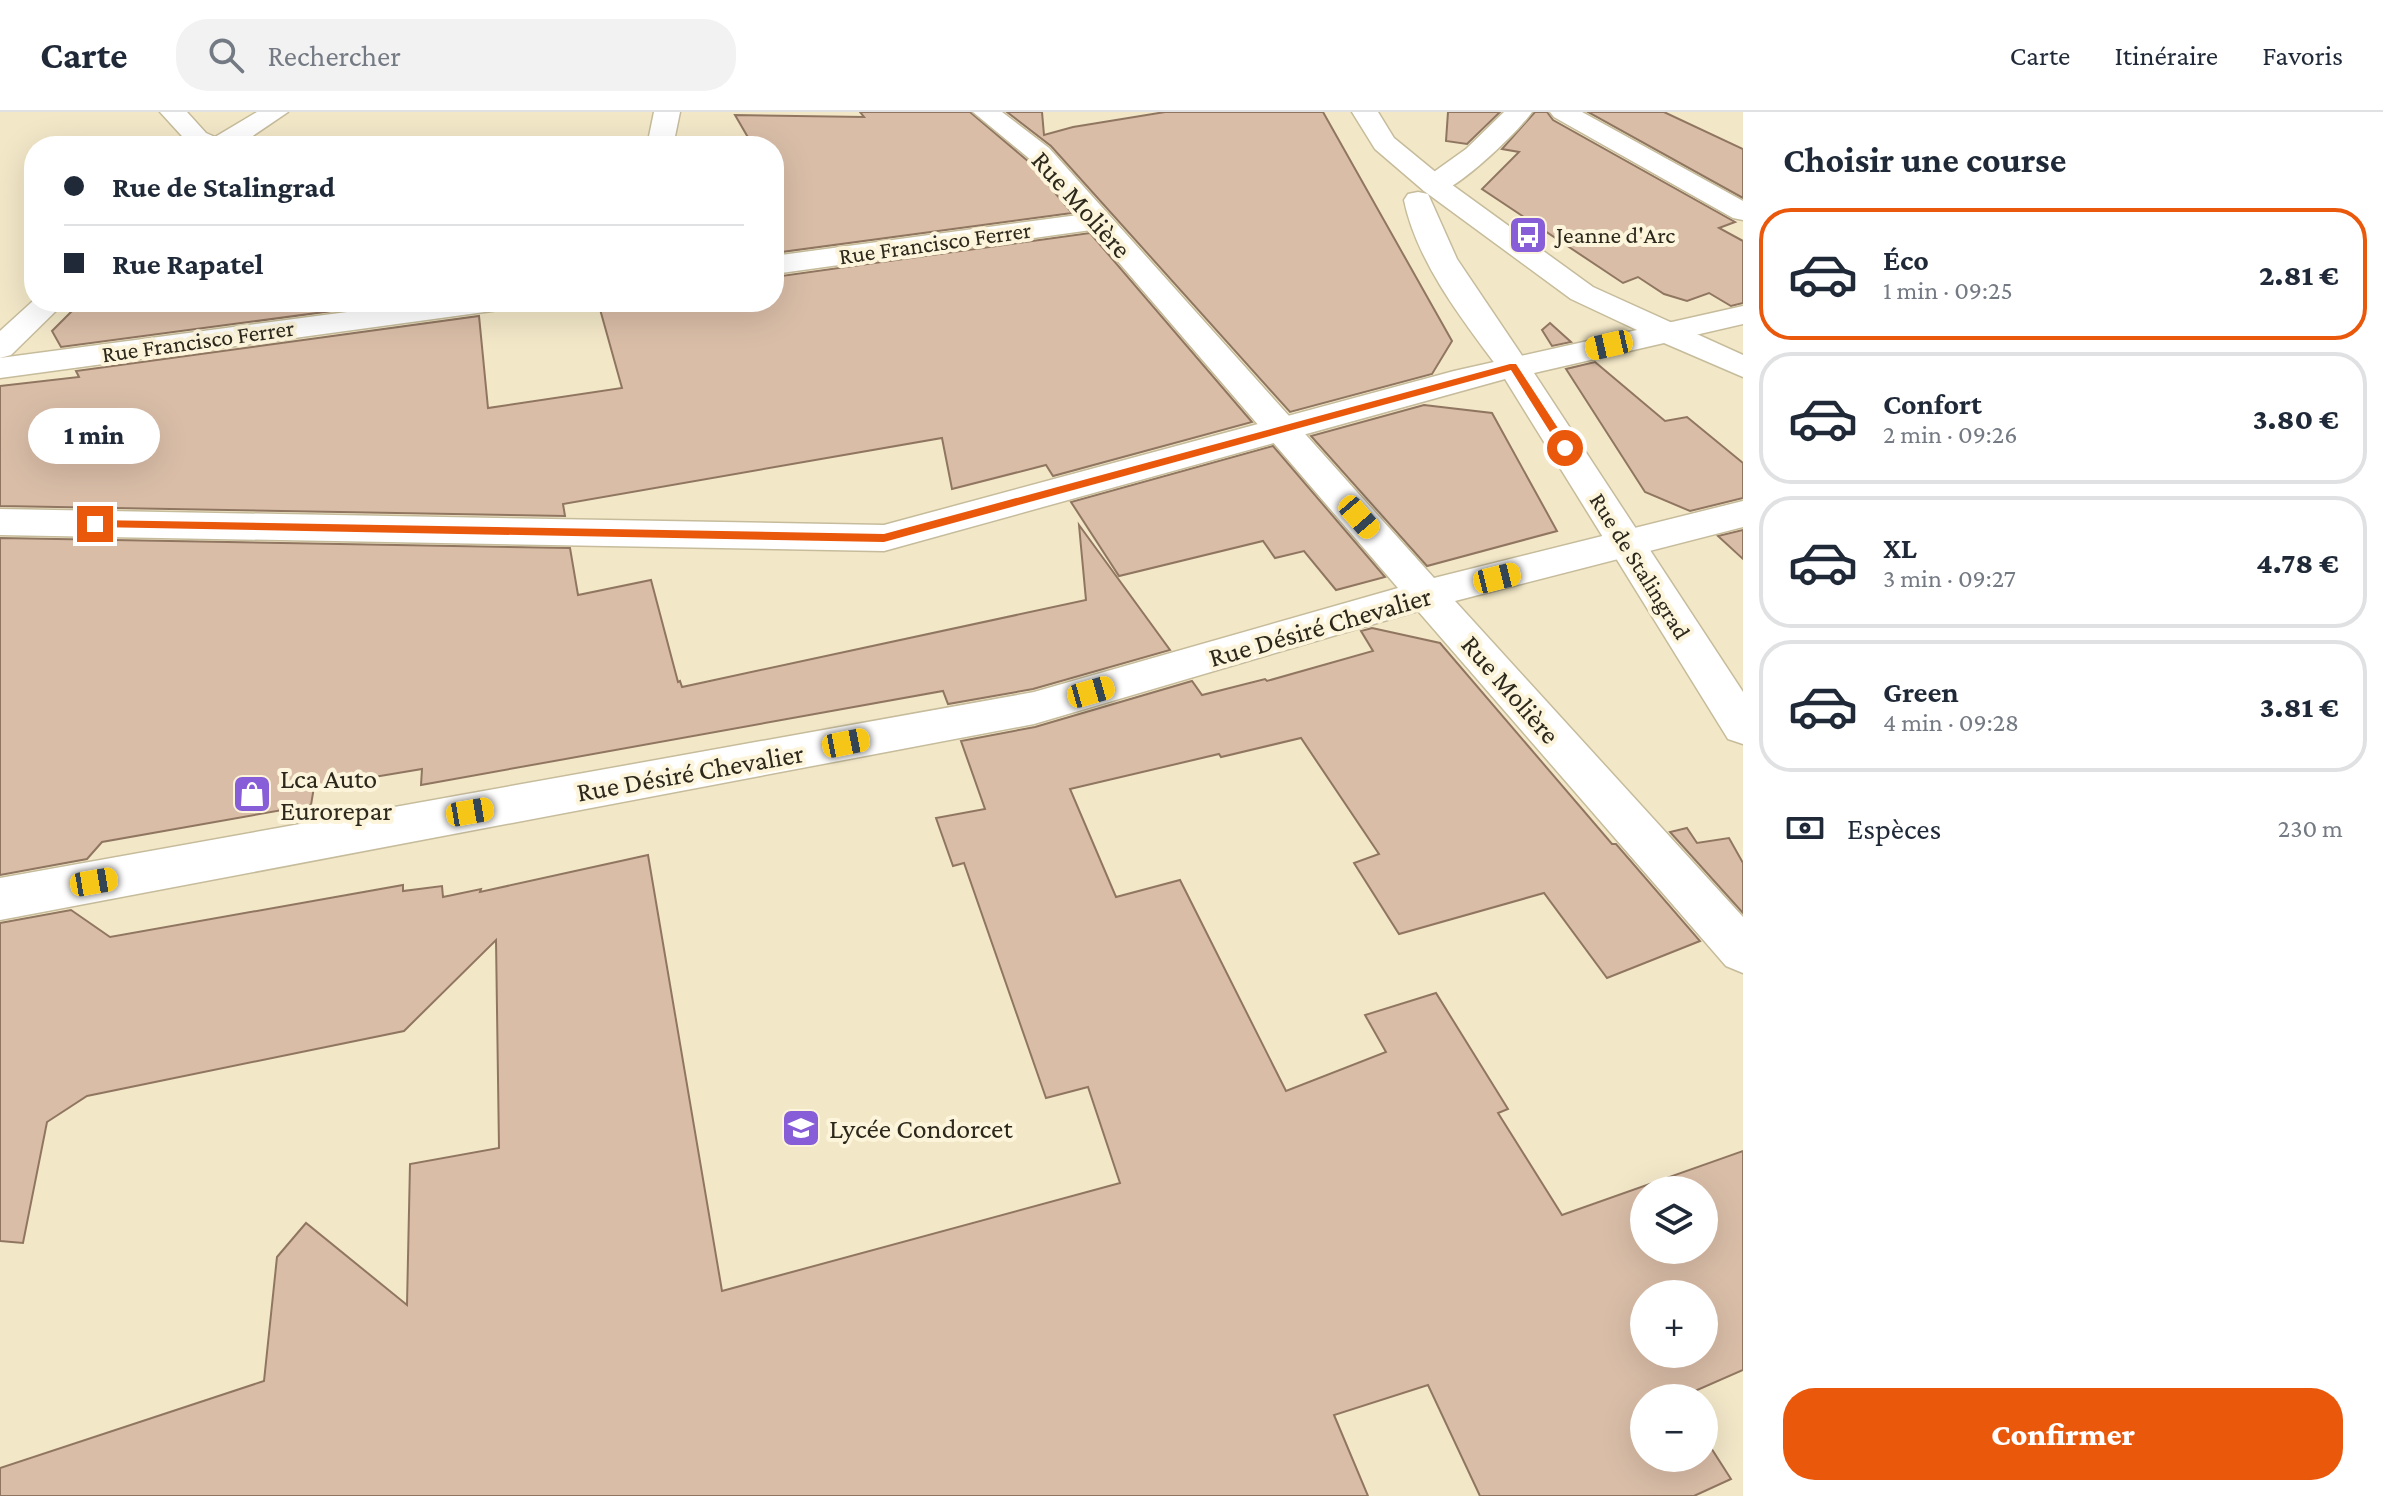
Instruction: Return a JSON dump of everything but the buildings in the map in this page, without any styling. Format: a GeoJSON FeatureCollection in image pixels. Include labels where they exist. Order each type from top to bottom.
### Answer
{"type":"FeatureCollection","features":[{"type":"Feature","properties":{"kind":"street"},"geometry":{"type":"LineString","coordinates":[[173,112],[194,136]]}},
{"type":"Feature","properties":{"kind":"street"},"geometry":{"type":"LineString","coordinates":[[233,136],[275,112]]}},
{"type":"Feature","properties":{"kind":"street"},"geometry":{"type":"LineString","coordinates":[[662,136],[667,112]]}},
{"type":"Feature","properties":{"kind":"street","name":"Rue Molière"},"geometry":{"type":"LineString","coordinates":[[986,112],[1040,154],[1281,431],[1743,951]]}},
{"type":"Feature","properties":{"kind":"street"},"geometry":{"type":"LineString","coordinates":[[1365,112],[1384,143],[1426,192],[1565,282],[1665,333],[1743,367]]}},
{"type":"Feature","properties":{"kind":"street"},"geometry":{"type":"LineString","coordinates":[[1426,192],[1475,155],[1519,112]]}},
{"type":"Feature","properties":{"kind":"street"},"geometry":{"type":"LineString","coordinates":[[1563,112],[1743,212]]}},
{"type":"Feature","properties":{"kind":"street","name":"Rue de Stalingrad"},"geometry":{"type":"LineString","coordinates":[[1426,192],[1418,212],[1430,236],[1494,342],[1513,366],[1743,727]]}},
{"type":"Feature","properties":{"kind":"street","name":"Rue Francisco Ferrer"},"geometry":{"type":"LineString","coordinates":[[784,264],[1097,221]]}},
{"type":"Feature","properties":{"kind":"street"},"geometry":{"type":"LineString","coordinates":[[0,348],[39,312]]}},
{"type":"Feature","properties":{"kind":"street","name":"Rue Francisco Ferrer"},"geometry":{"type":"LineString","coordinates":[[0,368],[417,312]]}},
{"type":"Feature","properties":{"kind":"street"},"geometry":{"type":"LineString","coordinates":[[0,522],[884,538],[1513,366],[1743,315]]}},
{"type":"Feature","properties":{"kind":"street","name":"Rue Désiré Chevalier"},"geometry":{"type":"LineString","coordinates":[[0,899],[1034,708],[1427,594],[1743,514]]}},
{"type":"Feature","properties":{"kind":"place","name":"Jeanne d'Arc"},"geometry":{"type":"Point","coordinates":[1528,235]}},
{"type":"Feature","properties":{"kind":"place","name":"Lca Auto Eurorepar"},"geometry":{"type":"Point","coordinates":[252,794]}},
{"type":"Feature","properties":{"kind":"place","name":"Lycée Condorcet"},"geometry":{"type":"Point","coordinates":[801,1128]}},
{"type":"Feature","properties":{"kind":"route"},"geometry":{"type":"LineString","coordinates":[[95,524],[884,538],[1513,366],[1565,448]]}}]}
